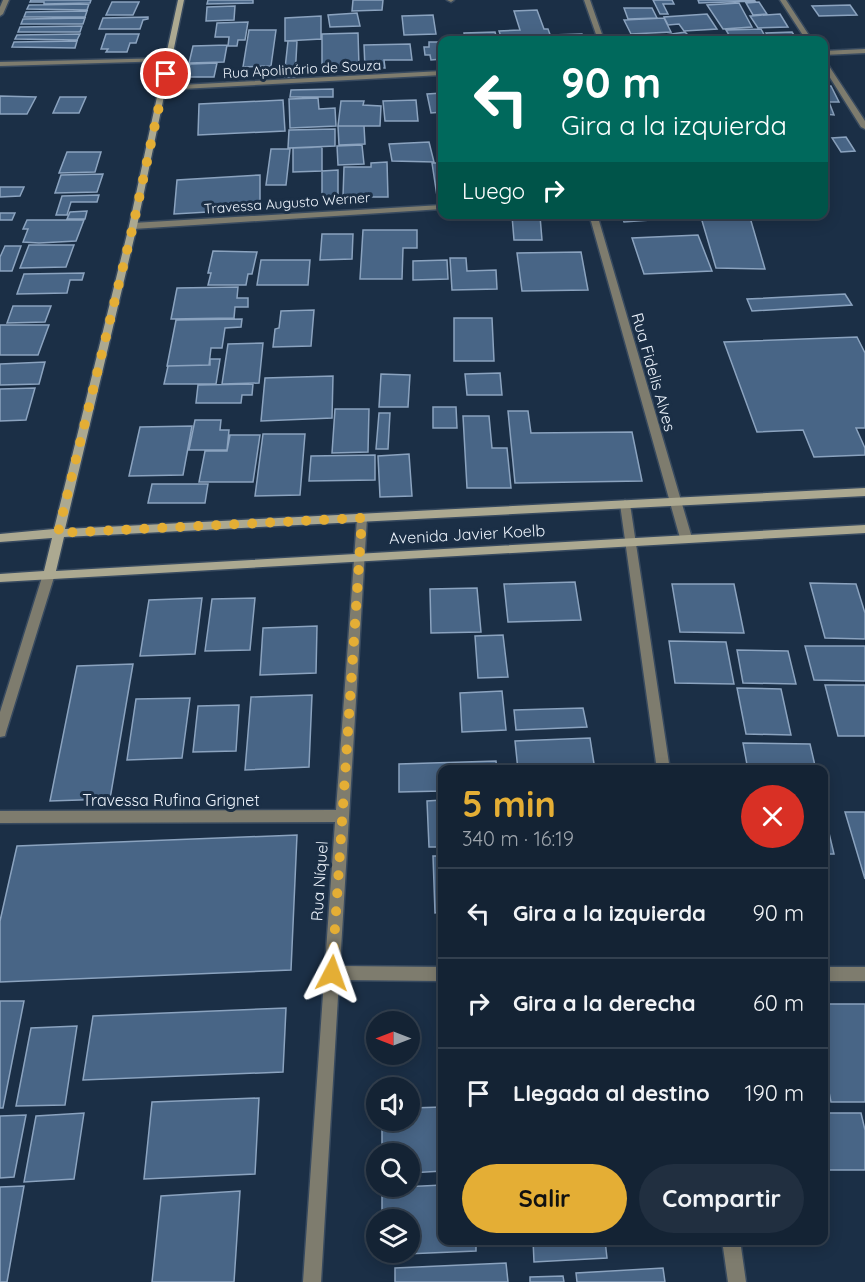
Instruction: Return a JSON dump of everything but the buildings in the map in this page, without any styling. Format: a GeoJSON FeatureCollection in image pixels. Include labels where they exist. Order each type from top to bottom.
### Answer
{"type":"FeatureCollection","features":[{"type":"Feature","properties":{"kind":"street"},"geometry":{"type":"LineString","coordinates":[[0,14],[6,0]]}},
{"type":"Feature","properties":{"kind":"street"},"geometry":{"type":"LineString","coordinates":[[0,732],[49,574],[133,226],[181,0]]}},
{"type":"Feature","properties":{"kind":"street"},"geometry":{"type":"LineString","coordinates":[[587,0],[600,36]]}},
{"type":"Feature","properties":{"kind":"street"},"geometry":{"type":"LineString","coordinates":[[783,0],[806,36]]}},
{"type":"Feature","properties":{"kind":"street"},"geometry":{"type":"LineString","coordinates":[[828,53],[865,51]]}},
{"type":"Feature","properties":{"kind":"street"},"geometry":{"type":"LineString","coordinates":[[0,63],[169,59]]}},
{"type":"Feature","properties":{"kind":"street"},"geometry":{"type":"LineString","coordinates":[[828,69],[865,127]]}},
{"type":"Feature","properties":{"kind":"street","name":"Rua Apolinário de Souza"},"geometry":{"type":"LineString","coordinates":[[163,88],[438,73]]}},
{"type":"Feature","properties":{"kind":"street","name":"Travessa Augusto Werner"},"geometry":{"type":"LineString","coordinates":[[133,226],[438,207]]}},
{"type":"Feature","properties":{"kind":"street","name":"Rua Fidelis Alves"},"geometry":{"type":"LineString","coordinates":[[594,219],[686,538]]}},
{"type":"Feature","properties":{"kind":"street","name":"Avenida Javier Koelb"},"geometry":{"type":"LineString","coordinates":[[0,538],[58,533],[865,492]]}},
{"type":"Feature","properties":{"kind":"street"},"geometry":{"type":"LineString","coordinates":[[625,504],[663,765]]}},
{"type":"Feature","properties":{"kind":"street","name":"Rua Níquel"},"geometry":{"type":"LineString","coordinates":[[312,1282],[362,518]]}},
{"type":"Feature","properties":{"kind":"street","name":"Avenida Javier Koelb"},"geometry":{"type":"LineString","coordinates":[[0,578],[865,529]]}},
{"type":"Feature","properties":{"kind":"street","name":"Travessa Rufina Grignet"},"geometry":{"type":"LineString","coordinates":[[0,817],[342,816]]}},
{"type":"Feature","properties":{"kind":"street"},"geometry":{"type":"LineString","coordinates":[[332,973],[438,974]]}},
{"type":"Feature","properties":{"kind":"street"},"geometry":{"type":"LineString","coordinates":[[828,974],[865,974]]}},
{"type":"Feature","properties":{"kind":"street"},"geometry":{"type":"LineString","coordinates":[[732,1245],[737,1282]]}},
{"type":"Feature","properties":{"kind":"route"},"geometry":{"type":"LineString","coordinates":[[166,74],[133,226],[58,533],[362,518],[332,973]]}}]}
